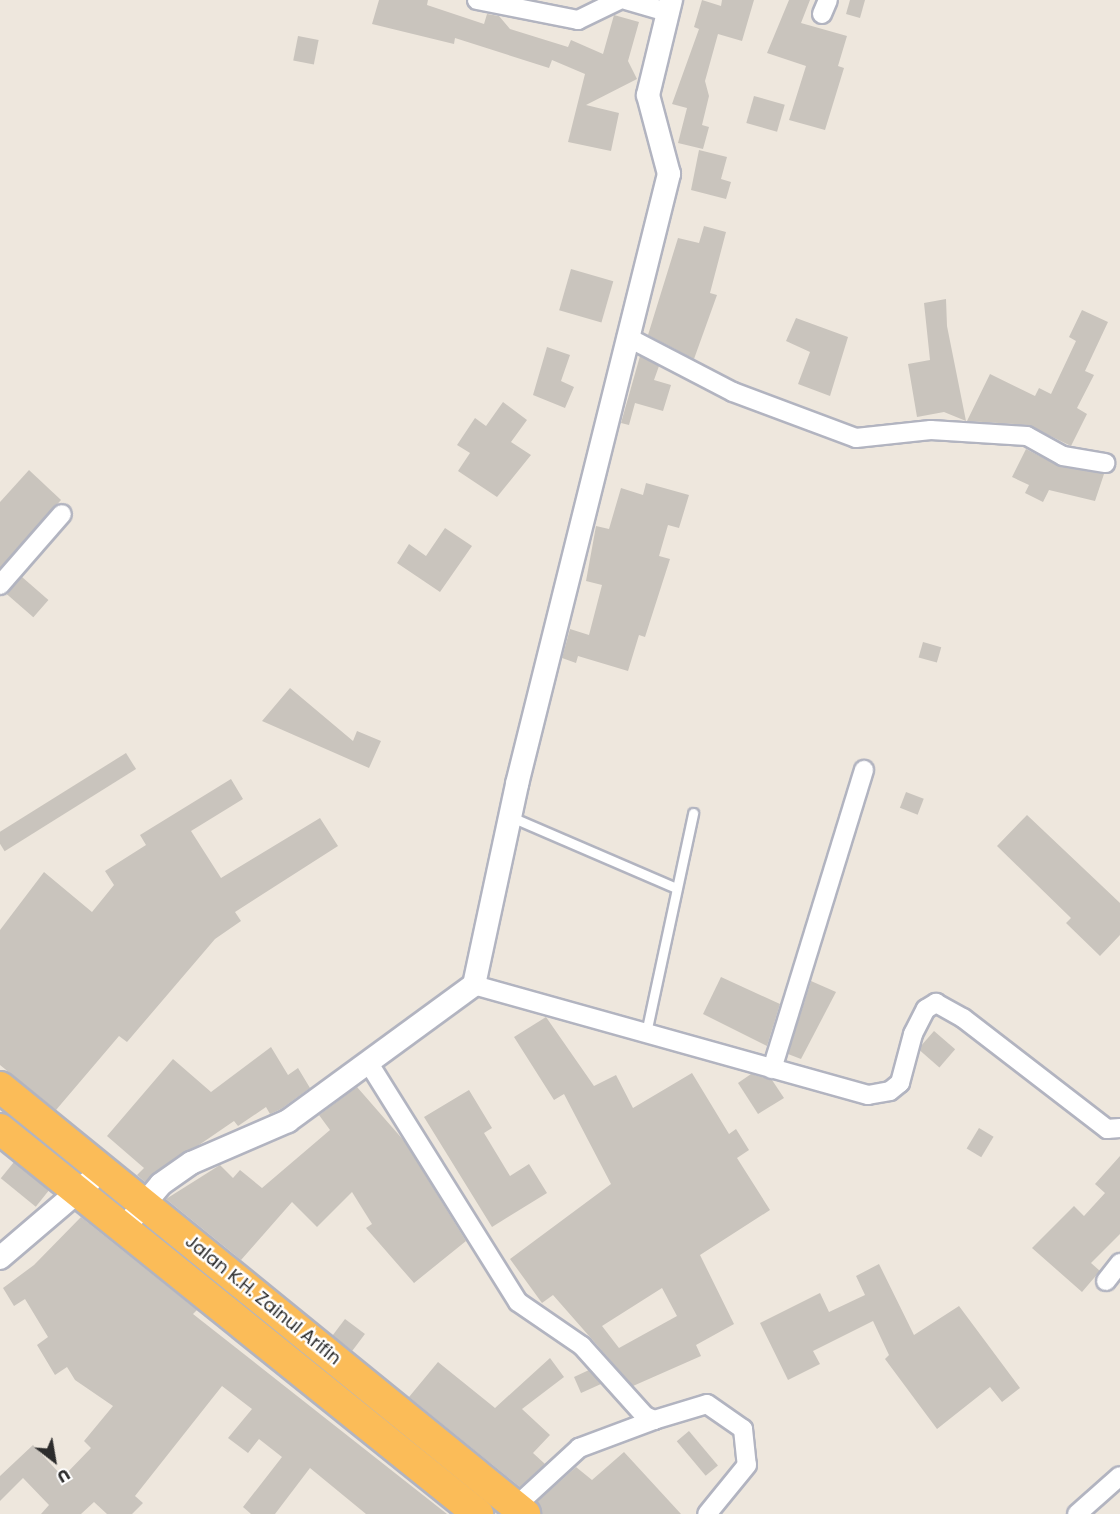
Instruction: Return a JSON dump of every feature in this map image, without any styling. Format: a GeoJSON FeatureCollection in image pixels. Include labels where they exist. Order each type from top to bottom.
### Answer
{"type":"FeatureCollection","features":[{"type":"Feature","properties":{"kind":"highway","name":"Jalan K.H. Zainul Arifin"},"geometry":{"type":"LineString","coordinates":[[0,1087],[98,1170],[521,1510]]}},
{"type":"Feature","properties":{"kind":"highway","name":"Jalan K.H. Zainul Arifin"},"geometry":{"type":"LineString","coordinates":[[0,1129],[78,1195],[124,1228],[477,1514]]}},
{"type":"Feature","properties":{"kind":"street"},"geometry":{"type":"LineString","coordinates":[[477,0],[578,20],[619,0]]}},
{"type":"Feature","properties":{"kind":"street"},"geometry":{"type":"LineString","coordinates":[[124,1228],[142,1204],[191,1163],[288,1121],[474,986],[509,816],[669,174],[648,95],[669,6],[626,0]]}},
{"type":"Feature","properties":{"kind":"street"},"geometry":{"type":"LineString","coordinates":[[627,337],[733,392],[856,438],[931,430],[1027,436],[1063,456],[1105,463]]}},
{"type":"Feature","properties":{"kind":"street"},"geometry":{"type":"LineString","coordinates":[[0,585],[62,514]]}},
{"type":"Feature","properties":{"kind":"street"},"geometry":{"type":"LineString","coordinates":[[772,1069],[864,770]]}},
{"type":"Feature","properties":{"kind":"street"},"geometry":{"type":"LineString","coordinates":[[474,986],[868,1095],[890,1091],[903,1077],[923,1014],[936,1003],[963,1018],[1116,1132]]}},
{"type":"Feature","properties":{"kind":"street"},"geometry":{"type":"LineString","coordinates":[[368,1062],[509,1292],[582,1346],[638,1410],[654,1420]]}},
{"type":"Feature","properties":{"kind":"street"},"geometry":{"type":"LineString","coordinates":[[0,1258],[78,1195],[98,1170]]}},
{"type":"Feature","properties":{"kind":"street"},"geometry":{"type":"LineString","coordinates":[[1106,1281],[1120,1263]]}},
{"type":"Feature","properties":{"kind":"street"},"geometry":{"type":"LineString","coordinates":[[521,1510],[579,1448],[654,1420],[707,1404],[743,1429],[747,1465],[707,1514]]}},
{"type":"Feature","properties":{"kind":"street"},"geometry":{"type":"LineString","coordinates":[[1077,1514],[1120,1476]]}},
{"type":"Feature","properties":{"kind":"lane"},"geometry":{"type":"LineString","coordinates":[[646,1033],[693,813]]}},
{"type":"Feature","properties":{"kind":"lane"},"geometry":{"type":"LineString","coordinates":[[509,816],[676,888]]}},
{"type":"Feature","properties":{"kind":"building"},"geometry":{"type":"Polygon","coordinates":[[[379,0],[428,0],[427,5],[484,24],[487,14],[499,16],[510,29],[568,47],[571,40],[603,54],[614,15],[639,22],[628,61],[637,79],[586,105],[619,113],[611,151],[568,142],[585,74],[552,60],[549,68],[455,38],[454,44],[372,24],[379,0]]]}},
{"type":"Feature","properties":{"kind":"building"},"geometry":{"type":"Polygon","coordinates":[[[702,0],[721,6],[722,0],[754,0],[742,41],[718,34],[705,81],[709,96],[702,125],[709,127],[703,149],[678,143],[687,108],[672,104],[699,29],[694,27],[702,0]]]}},
{"type":"Feature","properties":{"kind":"building"},"geometry":{"type":"Polygon","coordinates":[[[789,0],[810,0],[801,23],[847,36],[838,66],[844,68],[825,130],[789,120],[806,66],[767,53],[789,0]]]}},
{"type":"Feature","properties":{"kind":"building"},"geometry":{"type":"Polygon","coordinates":[[[850,0],[865,0],[860,18],[846,14],[850,0]]]}},
{"type":"Feature","properties":{"kind":"building"},"geometry":{"type":"Polygon","coordinates":[[[298,36],[319,40],[314,65],[293,61],[298,36]]]}},
{"type":"Feature","properties":{"kind":"building"},"geometry":{"type":"Polygon","coordinates":[[[754,96],[785,105],[777,132],[746,123],[754,96]]]}},
{"type":"Feature","properties":{"kind":"building"},"geometry":{"type":"Polygon","coordinates":[[[699,150],[727,157],[721,179],[731,182],[726,199],[691,190],[699,150]]]}},
{"type":"Feature","properties":{"kind":"building"},"geometry":{"type":"Polygon","coordinates":[[[704,226],[726,232],[710,293],[717,295],[694,359],[648,335],[678,238],[699,243],[704,226]]]}},
{"type":"Feature","properties":{"kind":"building"},"geometry":{"type":"Polygon","coordinates":[[[571,269],[613,281],[601,322],[559,310],[571,269]]]}},
{"type":"Feature","properties":{"kind":"building"},"geometry":{"type":"Polygon","coordinates":[[[946,299],[947,326],[966,421],[944,412],[917,417],[908,364],[930,360],[924,303],[946,299]]]}},
{"type":"Feature","properties":{"kind":"building"},"geometry":{"type":"Polygon","coordinates":[[[1082,310],[1108,322],[1085,371],[1094,375],[1077,408],[1087,414],[1071,446],[1028,425],[967,421],[990,374],[1035,396],[1039,388],[1051,394],[1076,341],[1069,337],[1082,310]]]}},
{"type":"Feature","properties":{"kind":"building"},"geometry":{"type":"Polygon","coordinates":[[[796,318],[848,337],[830,396],[798,384],[810,352],[786,341],[796,318]]]}},
{"type":"Feature","properties":{"kind":"building"},"geometry":{"type":"Polygon","coordinates":[[[547,347],[570,355],[561,381],[574,387],[565,408],[533,395],[547,347]]]}},
{"type":"Feature","properties":{"kind":"building"},"geometry":{"type":"Polygon","coordinates":[[[640,356],[659,366],[654,380],[671,385],[663,411],[635,403],[629,425],[621,423],[640,356]]]}},
{"type":"Feature","properties":{"kind":"building"},"geometry":{"type":"Polygon","coordinates":[[[503,402],[527,420],[511,442],[531,455],[497,497],[458,471],[470,453],[457,445],[475,418],[486,426],[503,402]]]}},
{"type":"Feature","properties":{"kind":"building"},"geometry":{"type":"Polygon","coordinates":[[[1026,449],[1061,467],[1104,474],[1095,501],[1049,490],[1043,502],[1025,493],[1029,485],[1012,477],[1026,449]]]}},
{"type":"Feature","properties":{"kind":"building"},"geometry":{"type":"Polygon","coordinates":[[[29,470],[61,500],[0,568],[0,502],[29,470]]]}},
{"type":"Feature","properties":{"kind":"building"},"geometry":{"type":"Polygon","coordinates":[[[646,483],[689,495],[679,528],[668,525],[659,556],[670,559],[645,637],[639,635],[628,671],[578,656],[576,663],[562,658],[570,629],[589,635],[602,585],[586,581],[596,526],[609,529],[621,488],[643,495],[646,483]]]}},
{"type":"Feature","properties":{"kind":"building"},"geometry":{"type":"Polygon","coordinates":[[[445,528],[472,546],[440,592],[397,563],[409,544],[426,556],[445,528]]]}},
{"type":"Feature","properties":{"kind":"building"},"geometry":{"type":"Polygon","coordinates":[[[22,577],[48,600],[33,617],[7,594],[22,577]]]}},
{"type":"Feature","properties":{"kind":"building"},"geometry":{"type":"Polygon","coordinates":[[[923,642],[941,647],[937,663],[919,657],[923,642]]]}},
{"type":"Feature","properties":{"kind":"building"},"geometry":{"type":"Polygon","coordinates":[[[290,688],[353,741],[357,731],[381,741],[369,768],[262,721],[290,688]]]}},
{"type":"Feature","properties":{"kind":"building"},"geometry":{"type":"Polygon","coordinates":[[[126,753],[136,769],[5,851],[0,844],[0,832],[126,753]]]}},
{"type":"Feature","properties":{"kind":"building"},"geometry":{"type":"Polygon","coordinates":[[[231,779],[243,799],[191,831],[221,878],[320,818],[338,846],[235,912],[241,921],[215,939],[127,1042],[119,1036],[56,1110],[0,1065],[0,930],[44,872],[92,912],[114,885],[105,871],[146,845],[140,835],[231,779]]]}},
{"type":"Feature","properties":{"kind":"building"},"geometry":{"type":"Polygon","coordinates":[[[906,792],[924,799],[918,815],[900,808],[906,792]]]}},
{"type":"Feature","properties":{"kind":"building"},"geometry":{"type":"Polygon","coordinates":[[[1027,815],[1120,903],[1120,935],[1100,956],[1066,923],[1071,918],[997,846],[1027,815]]]}},
{"type":"Feature","properties":{"kind":"building"},"geometry":{"type":"Polygon","coordinates":[[[721,977],[780,1004],[767,1046],[703,1014],[721,977]]]}},
{"type":"Feature","properties":{"kind":"building"},"geometry":{"type":"Polygon","coordinates":[[[811,981],[836,992],[801,1059],[788,1054],[811,981]]]}},
{"type":"Feature","properties":{"kind":"building"},"geometry":{"type":"Polygon","coordinates":[[[546,1017],[594,1086],[616,1075],[633,1108],[692,1073],[729,1134],[736,1129],[749,1150],[737,1158],[770,1210],[700,1255],[734,1324],[696,1345],[701,1356],[633,1386],[553,1295],[542,1303],[510,1259],[611,1184],[564,1094],[554,1100],[514,1037],[546,1017]],[[662,1288],[602,1326],[619,1348],[677,1316],[662,1288]]]}},
{"type":"Feature","properties":{"kind":"building"},"geometry":{"type":"Polygon","coordinates":[[[934,1031],[955,1049],[939,1067],[918,1049],[934,1031]]]}},
{"type":"Feature","properties":{"kind":"building"},"geometry":{"type":"Polygon","coordinates":[[[271,1047],[288,1075],[298,1068],[310,1088],[281,1109],[270,1114],[266,1107],[238,1126],[234,1121],[145,1182],[137,1175],[144,1168],[107,1136],[173,1059],[211,1092],[271,1047]]]}},
{"type":"Feature","properties":{"kind":"building"},"geometry":{"type":"Polygon","coordinates":[[[751,1074],[772,1080],[784,1098],[758,1114],[738,1083],[751,1074]]]}},
{"type":"Feature","properties":{"kind":"building"},"geometry":{"type":"Polygon","coordinates":[[[357,1087],[405,1142],[466,1241],[414,1283],[366,1228],[372,1224],[352,1192],[317,1227],[292,1202],[241,1260],[166,1199],[220,1165],[233,1178],[240,1170],[262,1188],[330,1130],[319,1115],[357,1087]]]}},
{"type":"Feature","properties":{"kind":"building"},"geometry":{"type":"Polygon","coordinates":[[[469,1090],[492,1128],[484,1133],[510,1176],[529,1164],[547,1193],[492,1227],[424,1117],[469,1090]]]}},
{"type":"Feature","properties":{"kind":"building"},"geometry":{"type":"Polygon","coordinates":[[[979,1128],[994,1137],[981,1157],[967,1149],[979,1128]]]}},
{"type":"Feature","properties":{"kind":"building"},"geometry":{"type":"Polygon","coordinates":[[[1120,1156],[1120,1234],[1091,1263],[1100,1271],[1082,1292],[1032,1248],[1074,1206],[1084,1216],[1105,1193],[1095,1184],[1120,1156]]]}},
{"type":"Feature","properties":{"kind":"building"},"geometry":{"type":"Polygon","coordinates":[[[14,1162],[49,1190],[36,1207],[1,1178],[14,1162]]]}},
{"type":"Feature","properties":{"kind":"building"},"geometry":{"type":"Polygon","coordinates":[[[81,1217],[197,1310],[193,1314],[447,1514],[366,1514],[310,1468],[275,1514],[251,1514],[243,1507],[282,1457],[259,1439],[248,1453],[228,1438],[252,1409],[222,1386],[135,1496],[143,1503],[132,1514],[107,1514],[94,1502],[81,1514],[41,1514],[49,1505],[23,1478],[0,1501],[0,1476],[33,1445],[63,1477],[91,1448],[84,1441],[113,1406],[75,1380],[67,1367],[55,1375],[37,1345],[48,1337],[25,1299],[14,1306],[3,1288],[34,1265],[81,1217]]]}},
{"type":"Feature","properties":{"kind":"building"},"geometry":{"type":"Polygon","coordinates":[[[879,1264],[914,1335],[959,1306],[1020,1388],[1002,1402],[990,1387],[937,1429],[885,1359],[889,1355],[873,1321],[813,1351],[820,1364],[788,1380],[760,1323],[820,1293],[829,1312],[865,1295],[856,1276],[879,1264]]]}},
{"type":"Feature","properties":{"kind":"building"},"geometry":{"type":"Polygon","coordinates":[[[345,1319],[365,1334],[352,1351],[332,1336],[345,1319]]]}},
{"type":"Feature","properties":{"kind":"building"},"geometry":{"type":"Polygon","coordinates":[[[550,1358],[564,1377],[522,1409],[550,1435],[533,1453],[545,1464],[520,1487],[409,1397],[438,1362],[495,1408],[550,1358]]]}},
{"type":"Feature","properties":{"kind":"building"},"geometry":{"type":"Polygon","coordinates":[[[589,1370],[601,1384],[581,1393],[574,1377],[589,1370]]]}},
{"type":"Feature","properties":{"kind":"building"},"geometry":{"type":"Polygon","coordinates":[[[689,1431],[718,1465],[706,1476],[677,1441],[689,1431]]]}},
{"type":"Feature","properties":{"kind":"building"},"geometry":{"type":"Polygon","coordinates":[[[624,1452],[681,1514],[542,1514],[537,1502],[576,1467],[592,1480],[624,1452]]]}}]}
